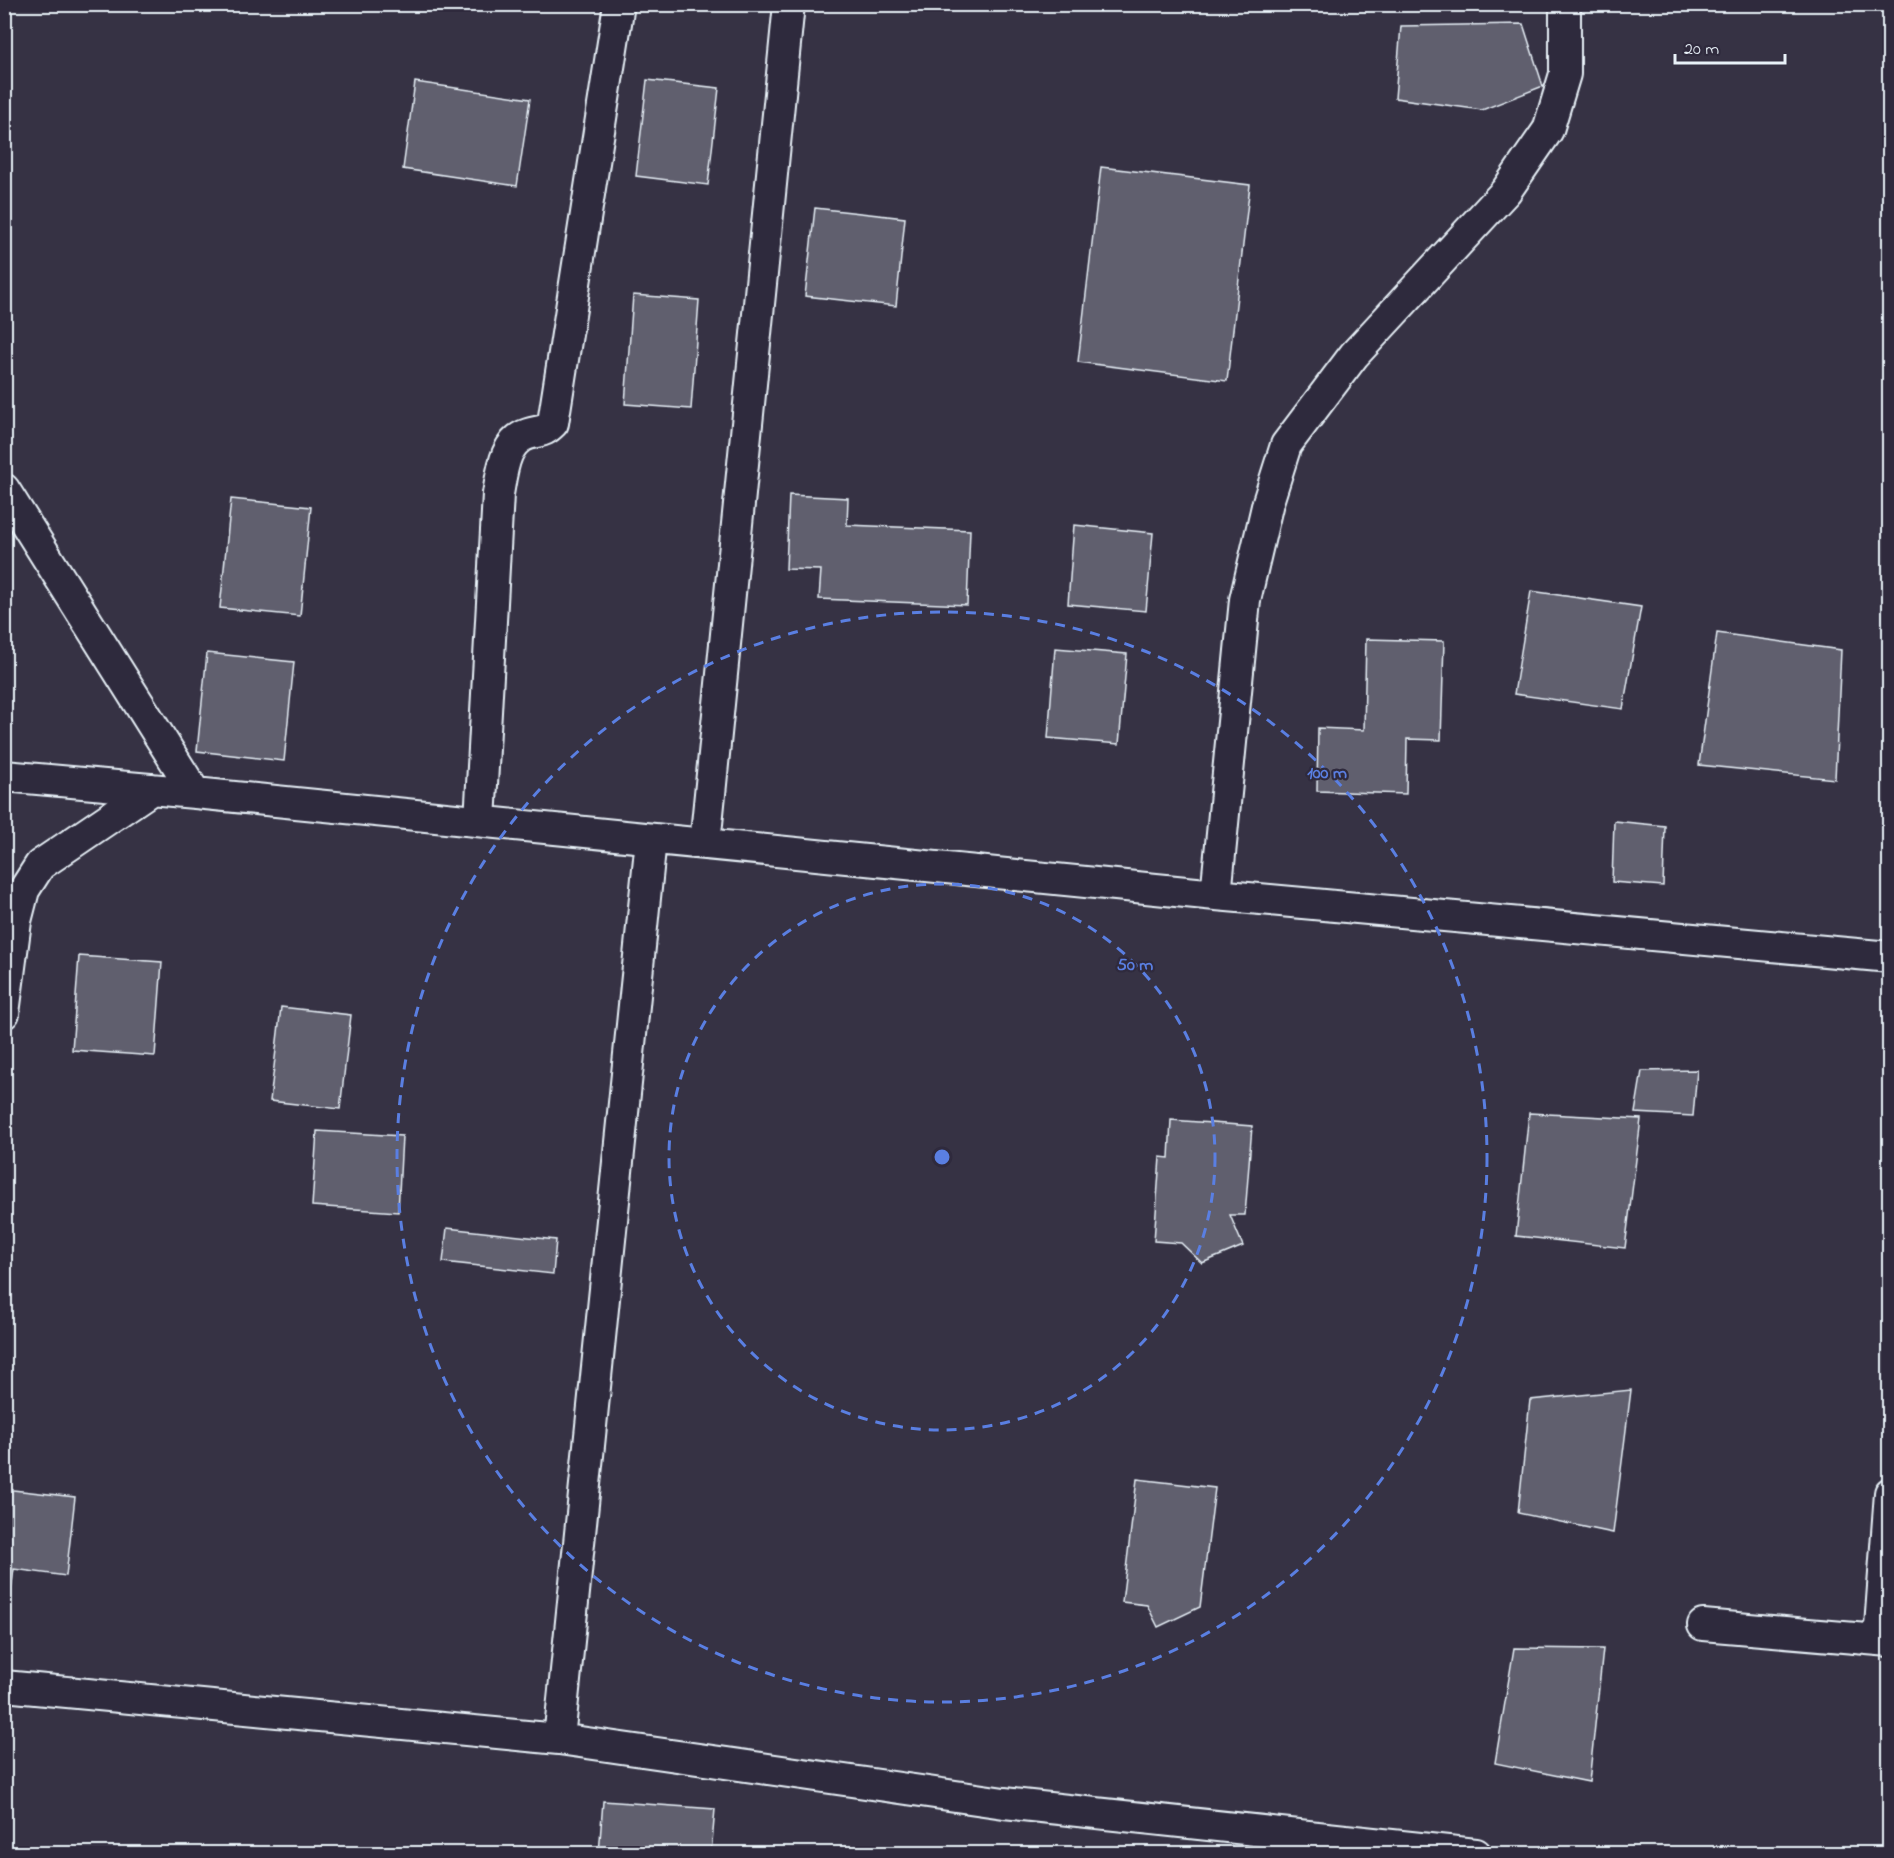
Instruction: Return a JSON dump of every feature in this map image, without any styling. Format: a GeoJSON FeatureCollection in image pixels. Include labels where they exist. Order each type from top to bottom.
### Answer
{"type":"FeatureCollection","features":[{"type":"Feature","properties":{"kind":"street"},"geometry":{"type":"LineString","coordinates":[[480,821],[498,494],[504,464],[518,438],[544,432],[553,423],[619,4]]}},
{"type":"Feature","properties":{"kind":"street"},"geometry":{"type":"LineString","coordinates":[[705,844],[789,4]]}},
{"type":"Feature","properties":{"kind":"street"},"geometry":{"type":"LineString","coordinates":[[1216,895],[1245,600],[1268,502],[1286,445],[1354,355],[1506,190],[1548,130],[1564,74],[1565,4]]}},
{"type":"Feature","properties":{"kind":"street"},"geometry":{"type":"LineString","coordinates":[[4,489],[195,793]]}},
{"type":"Feature","properties":{"kind":"street"},"geometry":{"type":"LineString","coordinates":[[4,776],[1216,895],[1890,957]]}},
{"type":"Feature","properties":{"kind":"street"},"geometry":{"type":"LineString","coordinates":[[4,1013],[16,921],[24,890],[40,865],[152,789]]}},
{"type":"Feature","properties":{"kind":"street"},"geometry":{"type":"LineString","coordinates":[[559,1739],[651,839]]}},
{"type":"Feature","properties":{"kind":"street"},"geometry":{"type":"LineString","coordinates":[[1703,1625],[1884,1641],[1890,1493]]}},
{"type":"Feature","properties":{"kind":"street"},"geometry":{"type":"LineString","coordinates":[[4,1686],[559,1739],[1275,1843],[1476,1854]]}},
{"type":"Feature","properties":{"kind":"building"},"geometry":{"type":"Polygon","coordinates":[[[1523,24],[1543,86],[1482,110],[1395,98],[1401,26],[1523,24]]]}},
{"type":"Feature","properties":{"kind":"building"},"geometry":{"type":"Polygon","coordinates":[[[647,80],[719,88],[708,185],[636,176],[647,80]]]}},
{"type":"Feature","properties":{"kind":"building"},"geometry":{"type":"Polygon","coordinates":[[[415,82],[530,99],[517,186],[403,169],[415,82]]]}},
{"type":"Feature","properties":{"kind":"building"},"geometry":{"type":"Polygon","coordinates":[[[1101,167],[1250,185],[1227,381],[1078,362],[1101,167]]]}},
{"type":"Feature","properties":{"kind":"building"},"geometry":{"type":"Polygon","coordinates":[[[815,208],[905,218],[896,306],[805,296],[815,208]]]}},
{"type":"Feature","properties":{"kind":"building"},"geometry":{"type":"Polygon","coordinates":[[[633,295],[699,300],[691,409],[625,404],[633,295]]]}},
{"type":"Feature","properties":{"kind":"building"},"geometry":{"type":"Polygon","coordinates":[[[789,495],[848,498],[847,525],[970,530],[967,605],[819,599],[821,570],[786,569],[789,495]]]}},
{"type":"Feature","properties":{"kind":"building"},"geometry":{"type":"Polygon","coordinates":[[[231,499],[311,507],[300,616],[220,608],[231,499]]]}},
{"type":"Feature","properties":{"kind":"building"},"geometry":{"type":"Polygon","coordinates":[[[1074,525],[1153,533],[1146,611],[1068,604],[1074,525]]]}},
{"type":"Feature","properties":{"kind":"building"},"geometry":{"type":"Polygon","coordinates":[[[1531,591],[1641,607],[1623,709],[1514,694],[1531,591]]]}},
{"type":"Feature","properties":{"kind":"building"},"geometry":{"type":"Polygon","coordinates":[[[1717,633],[1841,650],[1835,779],[1699,765],[1717,633]]]}},
{"type":"Feature","properties":{"kind":"building"},"geometry":{"type":"Polygon","coordinates":[[[1366,639],[1444,641],[1441,740],[1407,739],[1406,794],[1317,791],[1318,728],[1364,730],[1366,639]]]}},
{"type":"Feature","properties":{"kind":"building"},"geometry":{"type":"Polygon","coordinates":[[[1055,648],[1127,654],[1119,744],[1048,738],[1055,648]]]}},
{"type":"Feature","properties":{"kind":"building"},"geometry":{"type":"Polygon","coordinates":[[[207,653],[294,662],[284,761],[197,751],[207,653]]]}},
{"type":"Feature","properties":{"kind":"building"},"geometry":{"type":"Polygon","coordinates":[[[1614,821],[1665,826],[1663,886],[1612,882],[1614,821]]]}},
{"type":"Feature","properties":{"kind":"building"},"geometry":{"type":"Polygon","coordinates":[[[79,956],[162,962],[155,1056],[72,1050],[79,956]]]}},
{"type":"Feature","properties":{"kind":"building"},"geometry":{"type":"Polygon","coordinates":[[[281,1007],[351,1015],[340,1109],[270,1101],[281,1007]]]}},
{"type":"Feature","properties":{"kind":"building"},"geometry":{"type":"Polygon","coordinates":[[[1697,1070],[1693,1116],[1635,1113],[1642,1071],[1697,1070]]]}},
{"type":"Feature","properties":{"kind":"building"},"geometry":{"type":"Polygon","coordinates":[[[1529,1113],[1641,1119],[1625,1248],[1516,1236],[1529,1113]]]}},
{"type":"Feature","properties":{"kind":"building"},"geometry":{"type":"Polygon","coordinates":[[[1171,1120],[1252,1126],[1245,1215],[1230,1215],[1243,1246],[1202,1263],[1181,1243],[1154,1241],[1160,1157],[1169,1158],[1171,1120]]]}},
{"type":"Feature","properties":{"kind":"building"},"geometry":{"type":"Polygon","coordinates":[[[317,1131],[402,1136],[398,1212],[312,1206],[317,1131]]]}},
{"type":"Feature","properties":{"kind":"building"},"geometry":{"type":"Polygon","coordinates":[[[447,1228],[556,1240],[553,1274],[443,1262],[447,1228]]]}},
{"type":"Feature","properties":{"kind":"building"},"geometry":{"type":"Polygon","coordinates":[[[1631,1390],[1613,1533],[1518,1513],[1530,1400],[1631,1390]]]}},
{"type":"Feature","properties":{"kind":"building"},"geometry":{"type":"Polygon","coordinates":[[[1137,1479],[1215,1488],[1200,1607],[1158,1627],[1147,1605],[1122,1602],[1137,1479]]]}},
{"type":"Feature","properties":{"kind":"building"},"geometry":{"type":"Polygon","coordinates":[[[4,1489],[75,1497],[66,1576],[14,1569],[10,1598],[4,1597],[4,1489]]]}},
{"type":"Feature","properties":{"kind":"building"},"geometry":{"type":"Polygon","coordinates":[[[1514,1648],[1603,1649],[1589,1782],[1495,1763],[1514,1648]]]}},
{"type":"Feature","properties":{"kind":"building"},"geometry":{"type":"Polygon","coordinates":[[[603,1801],[715,1809],[711,1854],[599,1854],[603,1801]]]}}]}
